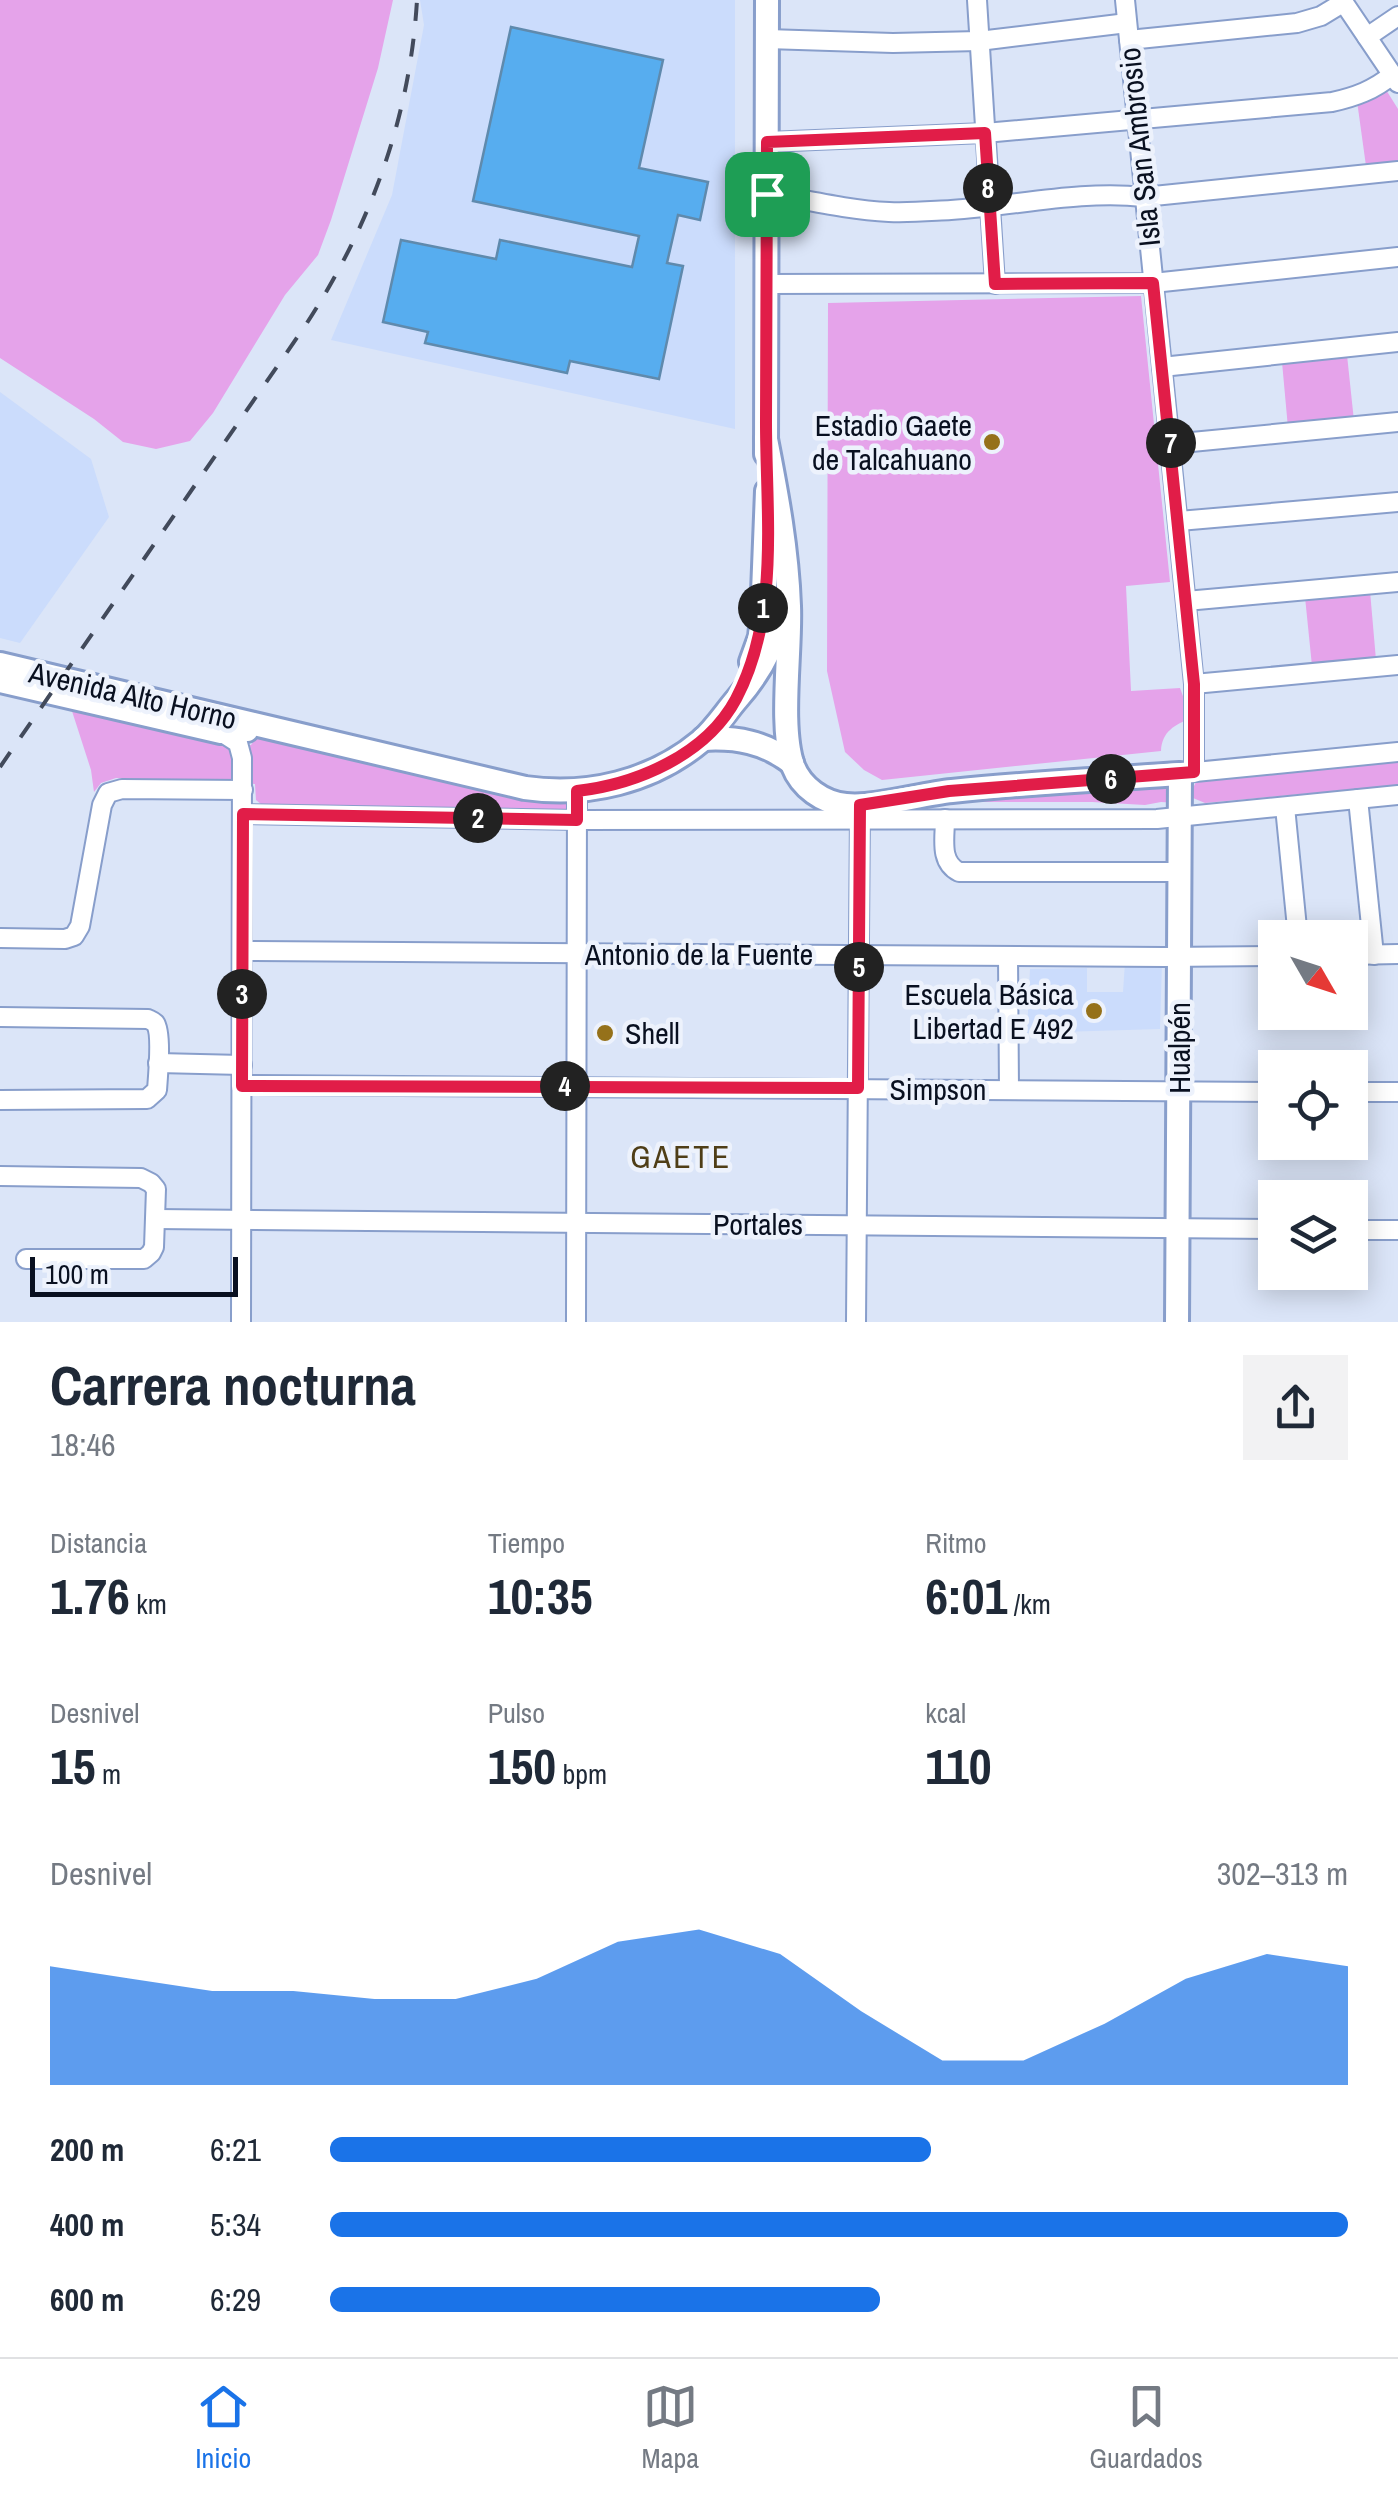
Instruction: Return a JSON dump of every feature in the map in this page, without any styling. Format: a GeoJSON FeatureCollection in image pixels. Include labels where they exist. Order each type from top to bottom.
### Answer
{"type":"FeatureCollection","features":[{"type":"Feature","properties":{"kind":"main road"},"geometry":{"type":"LineString","coordinates":[[734,702],[760,637],[766,558],[767,0]]}},
{"type":"Feature","properties":{"kind":"main road"},"geometry":{"type":"LineString","coordinates":[[766,440],[788,575],[787,713],[792,763],[802,782],[818,796],[861,812],[949,791],[1187,773]]}},
{"type":"Feature","properties":{"kind":"main road"},"geometry":{"type":"LineString","coordinates":[[766,558],[789,644]]}},
{"type":"Feature","properties":{"kind":"main road"},"geometry":{"type":"LineString","coordinates":[[734,702],[766,658],[782,616],[788,575]]}},
{"type":"Feature","properties":{"kind":"main road","name":"Avenida Alto Horno"},"geometry":{"type":"LineString","coordinates":[[0,664],[525,788],[577,791],[609,786],[668,763],[703,739],[734,702]]}},
{"type":"Feature","properties":{"kind":"main road","name":"Avenida Alto Horno"},"geometry":{"type":"LineString","coordinates":[[0,681],[221,732],[265,727]]}},
{"type":"Feature","properties":{"kind":"main road"},"geometry":{"type":"LineString","coordinates":[[703,739],[754,742],[792,763]]}},
{"type":"Feature","properties":{"kind":"main road","name":"Hualpén"},"geometry":{"type":"LineString","coordinates":[[1177,1322],[1180,817],[1187,773]]}},
{"type":"Feature","properties":{"kind":"street"},"geometry":{"type":"LineString","coordinates":[[977,0],[995,284]]}},
{"type":"Feature","properties":{"kind":"street","name":"Isla San Ambrosio"},"geometry":{"type":"LineString","coordinates":[[1125,0],[1194,684],[1187,773]]}},
{"type":"Feature","properties":{"kind":"street"},"geometry":{"type":"LineString","coordinates":[[767,39],[979,41],[1297,23],[1321,16],[1343,1],[1395,79],[1354,98],[1332,102],[985,133],[767,142]]}},
{"type":"Feature","properties":{"kind":"street"},"geometry":{"type":"LineString","coordinates":[[1367,37],[1398,16]]}},
{"type":"Feature","properties":{"kind":"street"},"geometry":{"type":"LineString","coordinates":[[767,194],[892,212],[1120,194],[1144,197],[1398,171]]}},
{"type":"Feature","properties":{"kind":"street"},"geometry":{"type":"LineString","coordinates":[[766,284],[1153,283],[1398,257]]}},
{"type":"Feature","properties":{"kind":"street"},"geometry":{"type":"LineString","coordinates":[[1162,367],[1398,342]]}},
{"type":"Feature","properties":{"kind":"street"},"geometry":{"type":"LineString","coordinates":[[1171,444],[1398,422]]}},
{"type":"Feature","properties":{"kind":"street"},"geometry":{"type":"LineString","coordinates":[[1179,520],[1398,502]]}},
{"type":"Feature","properties":{"kind":"street"},"geometry":{"type":"LineString","coordinates":[[1186,601],[1398,582]]}},
{"type":"Feature","properties":{"kind":"street"},"geometry":{"type":"LineString","coordinates":[[1194,684],[1398,666]]}},
{"type":"Feature","properties":{"kind":"street"},"geometry":{"type":"LineString","coordinates":[[221,732],[235,740],[242,751],[241,1322]]}},
{"type":"Feature","properties":{"kind":"street"},"geometry":{"type":"LineString","coordinates":[[1187,773],[1398,752]]}},
{"type":"Feature","properties":{"kind":"street"},"geometry":{"type":"LineString","coordinates":[[0,938],[66,939],[77,933],[102,805],[112,790],[243,790]]}},
{"type":"Feature","properties":{"kind":"street"},"geometry":{"type":"LineString","coordinates":[[576,1322],[577,791]]}},
{"type":"Feature","properties":{"kind":"street"},"geometry":{"type":"LineString","coordinates":[[243,814],[577,820],[861,812],[945,818],[1157,819],[1398,796]]}},
{"type":"Feature","properties":{"kind":"street"},"geometry":{"type":"LineString","coordinates":[[1358,799],[1374,954]]}},
{"type":"Feature","properties":{"kind":"street"},"geometry":{"type":"LineString","coordinates":[[1285,807],[1296,920]]}},
{"type":"Feature","properties":{"kind":"street"},"geometry":{"type":"LineString","coordinates":[[856,1322],[861,812]]}},
{"type":"Feature","properties":{"kind":"street"},"geometry":{"type":"LineString","coordinates":[[945,818],[946,860],[958,872],[1180,872]]}},
{"type":"Feature","properties":{"kind":"street","name":"Antonio de la Fuente"},"geometry":{"type":"LineString","coordinates":[[242,950],[1258,956]]}},
{"type":"Feature","properties":{"kind":"street"},"geometry":{"type":"LineString","coordinates":[[1368,954],[1398,954]]}},
{"type":"Feature","properties":{"kind":"street"},"geometry":{"type":"LineString","coordinates":[[1008,956],[1009,1090]]}},
{"type":"Feature","properties":{"kind":"street"},"geometry":{"type":"LineString","coordinates":[[0,1018],[148,1018],[158,1027],[156,1090],[146,1099],[0,1100]]}},
{"type":"Feature","properties":{"kind":"street"},"geometry":{"type":"LineString","coordinates":[[158,1063],[242,1065]]}},
{"type":"Feature","properties":{"kind":"street","name":"Simpson"},"geometry":{"type":"LineString","coordinates":[[242,1086],[1258,1092]]}},
{"type":"Feature","properties":{"kind":"street"},"geometry":{"type":"LineString","coordinates":[[1368,1092],[1398,1092]]}},
{"type":"Feature","properties":{"kind":"street"},"geometry":{"type":"LineString","coordinates":[[0,1176],[142,1178],[156,1189],[154,1247],[144,1258],[26,1259]]}},
{"type":"Feature","properties":{"kind":"street","name":"Portales"},"geometry":{"type":"LineString","coordinates":[[156,1219],[1258,1228]]}},
{"type":"Feature","properties":{"kind":"street"},"geometry":{"type":"LineString","coordinates":[[1368,1230],[1398,1230]]}},
{"type":"Feature","properties":{"kind":"shaded area"},"geometry":{"type":"Polygon","coordinates":[[[0,0],[393,0],[378,68],[318,255],[285,295],[213,413],[190,441],[156,449],[123,442],[0,358],[0,0]]]}},
{"type":"Feature","properties":{"kind":"shaded area"},"geometry":{"type":"Polygon","coordinates":[[[420,0],[735,0],[735,429],[331,340],[392,195],[424,25],[420,0]]]}},
{"type":"Feature","properties":{"kind":"shaded area"},"geometry":{"type":"Polygon","coordinates":[[[1383,85],[1398,109],[1398,162],[1366,166],[1357,101],[1383,85]]]}},
{"type":"Feature","properties":{"kind":"shaded area","name":"Estadio Gaete de Talcahuano"},"geometry":{"type":"Polygon","coordinates":[[[1141,296],[1170,582],[1126,586],[1131,691],[1180,688],[1191,718],[1167,734],[1161,751],[882,780],[864,770],[845,752],[827,671],[828,303],[1141,296]]]}},
{"type":"Feature","properties":{"kind":"shaded area"},"geometry":{"type":"Polygon","coordinates":[[[1347,355],[1354,421],[1288,428],[1282,362],[1347,355]]]}},
{"type":"Feature","properties":{"kind":"shaded area"},"geometry":{"type":"Polygon","coordinates":[[[0,392],[91,459],[109,517],[20,643],[0,638],[0,392]]]}},
{"type":"Feature","properties":{"kind":"shaded area"},"geometry":{"type":"Polygon","coordinates":[[[1370,591],[1376,660],[1312,666],[1305,597],[1370,591]]]}},
{"type":"Feature","properties":{"kind":"shaded area"},"geometry":{"type":"Polygon","coordinates":[[[71,708],[233,746],[251,745],[256,738],[267,735],[566,800],[566,811],[262,805],[256,800],[255,784],[116,778],[101,783],[94,792],[71,708]]]}},
{"type":"Feature","properties":{"kind":"shaded area"},"geometry":{"type":"Polygon","coordinates":[[[1398,756],[1398,785],[1205,803],[1193,798],[1198,778],[1398,756]]]}},
{"type":"Feature","properties":{"kind":"shaded area"},"geometry":{"type":"Polygon","coordinates":[[[1149,783],[1170,790],[1179,803],[927,802],[1149,783]]]}},
{"type":"Feature","properties":{"kind":"shaded area","name":"Escuela Básica Libertad E 492"},"geometry":{"type":"Polygon","coordinates":[[[1125,962],[1162,962],[1160,1029],[1027,1033],[1030,969],[1087,968],[1087,992],[1123,992],[1125,962]]]}},
{"type":"Feature","properties":{"kind":"building"},"geometry":{"type":"Polygon","coordinates":[[[511,27],[663,60],[639,168],[708,182],[700,220],[678,215],[667,263],[683,266],[659,379],[570,361],[567,373],[425,343],[428,332],[383,322],[401,240],[496,259],[500,240],[632,267],[639,236],[473,201],[511,27]]]}},
{"type":"Feature","properties":{"kind":"railway"},"geometry":{"type":"LineString","coordinates":[[0,767],[327,291],[366,213],[395,130],[406,88],[417,0]]}},
{"type":"Feature","properties":{"kind":"place","name":"Estadio Gaete de Talcahuano"},"geometry":{"type":"Point","coordinates":[992,442]}},
{"type":"Feature","properties":{"kind":"place","name":"Escuela Básica Libertad E 492"},"geometry":{"type":"Point","coordinates":[1094,1011]}},
{"type":"Feature","properties":{"kind":"place","name":"Shell"},"geometry":{"type":"Point","coordinates":[605,1033]}},
{"type":"Feature","properties":{"kind":"district","name":"GAETE"},"geometry":{"type":"Point","coordinates":[681,1156]}},
{"type":"Feature","properties":{"kind":"route"},"geometry":{"type":"LineString","coordinates":[[985,133],[995,284],[1153,283],[1194,684],[1194,772],[949,791],[860,805],[858,1088],[242,1086],[243,814],[577,820],[577,791],[625,782],[668,763],[703,739],[734,702],[760,637],[764,602],[767,194],[767,142],[985,133]]}}]}
